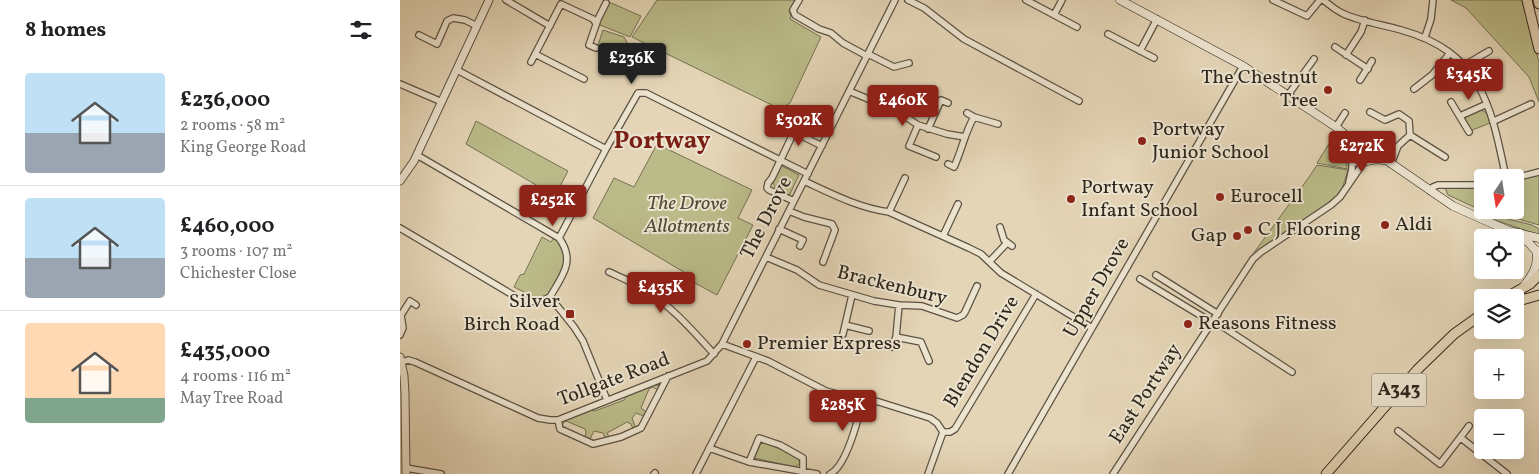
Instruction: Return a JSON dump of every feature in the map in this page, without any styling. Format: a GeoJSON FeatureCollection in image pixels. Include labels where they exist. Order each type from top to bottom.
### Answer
{"type":"FeatureCollection","features":[{"type":"Feature","properties":{"kind":"main road"},"geometry":{"type":"LineString","coordinates":[[1120,0],[1243,66],[1338,128],[1351,140],[1376,153],[1457,208],[1504,229]]}},
{"type":"Feature","properties":{"kind":"main road"},"geometry":{"type":"LineString","coordinates":[[1527,0],[1539,50]]}},
{"type":"Feature","properties":{"kind":"main road"},"geometry":{"type":"LineString","coordinates":[[1538,0],[1539,4]]}},
{"type":"Feature","properties":{"kind":"main road"},"geometry":{"type":"LineString","coordinates":[[1338,128],[1351,157],[1357,162],[1376,158],[1388,162]]}},
{"type":"Feature","properties":{"kind":"main road"},"geometry":{"type":"LineString","coordinates":[[1351,157],[1353,148],[1363,147]]}},
{"type":"Feature","properties":{"kind":"main road"},"geometry":{"type":"LineString","coordinates":[[1363,147],[1368,154],[1365,161]]}},
{"type":"Feature","properties":{"kind":"main road"},"geometry":{"type":"LineString","coordinates":[[1524,234],[1539,238]]}},
{"type":"Feature","properties":{"kind":"main road"},"geometry":{"type":"LineString","coordinates":[[1523,288],[1537,266],[1538,259],[1537,252],[1524,240]]}},
{"type":"Feature","properties":{"kind":"main road"},"geometry":{"type":"LineString","coordinates":[[1523,288],[1533,282],[1539,275]]}},
{"type":"Feature","properties":{"kind":"main road"},"geometry":{"type":"LineString","coordinates":[[1524,300],[1539,296]]}},
{"type":"Feature","properties":{"kind":"main road","name":"A343"},"geometry":{"type":"LineString","coordinates":[[1326,474],[1417,370],[1454,334],[1474,320]]}},
{"type":"Feature","properties":{"kind":"street"},"geometry":{"type":"LineString","coordinates":[[400,181],[417,155],[489,0]]}},
{"type":"Feature","properties":{"kind":"street"},"geometry":{"type":"LineString","coordinates":[[506,0],[515,2],[550,26]]}},
{"type":"Feature","properties":{"kind":"street"},"geometry":{"type":"LineString","coordinates":[[799,0],[794,10],[795,15],[819,29],[831,33],[843,44],[894,67],[909,63]]}},
{"type":"Feature","properties":{"kind":"street","name":"The Drove"},"geometry":{"type":"LineString","coordinates":[[722,344],[895,0]]}},
{"type":"Feature","properties":{"kind":"street"},"geometry":{"type":"LineString","coordinates":[[908,0],[932,14],[964,39],[1079,101]]}},
{"type":"Feature","properties":{"kind":"street"},"geometry":{"type":"LineString","coordinates":[[1026,0],[1078,27]]}},
{"type":"Feature","properties":{"kind":"street"},"geometry":{"type":"LineString","coordinates":[[1054,15],[1062,0]]}},
{"type":"Feature","properties":{"kind":"street"},"geometry":{"type":"LineString","coordinates":[[1273,0],[1307,16],[1322,0],[1344,14],[1425,37],[1450,53],[1465,65],[1487,104],[1494,121],[1504,169]]}},
{"type":"Feature","properties":{"kind":"street"},"geometry":{"type":"LineString","coordinates":[[1425,37],[1431,19],[1433,0]]}},
{"type":"Feature","properties":{"kind":"street"},"geometry":{"type":"LineString","coordinates":[[531,62],[550,26],[558,2],[593,19],[596,23]]}},
{"type":"Feature","properties":{"kind":"street"},"geometry":{"type":"LineString","coordinates":[[589,45],[596,23],[606,3]]}},
{"type":"Feature","properties":{"kind":"street"},"geometry":{"type":"LineString","coordinates":[[419,35],[437,44],[446,21],[453,18],[464,20],[477,26]]}},
{"type":"Feature","properties":{"kind":"street"},"geometry":{"type":"LineString","coordinates":[[1140,51],[1157,19]]}},
{"type":"Feature","properties":{"kind":"street"},"geometry":{"type":"LineString","coordinates":[[1346,54],[1361,32],[1365,20]]}},
{"type":"Feature","properties":{"kind":"street"},"geometry":{"type":"LineString","coordinates":[[1108,34],[1154,58]]}},
{"type":"Feature","properties":{"kind":"street"},"geometry":{"type":"LineString","coordinates":[[582,42],[596,48]]}},
{"type":"Feature","properties":{"kind":"street"},"geometry":{"type":"LineString","coordinates":[[1335,47],[1368,68]]}},
{"type":"Feature","properties":{"kind":"street"},"geometry":{"type":"LineString","coordinates":[[1465,65],[1489,51]]}},
{"type":"Feature","properties":{"kind":"street"},"geometry":{"type":"LineString","coordinates":[[1414,90],[1432,75],[1450,53]]}},
{"type":"Feature","properties":{"kind":"street"},"geometry":{"type":"LineString","coordinates":[[535,54],[584,79]]}},
{"type":"Feature","properties":{"kind":"street"},"geometry":{"type":"LineString","coordinates":[[1288,96],[1314,59]]}},
{"type":"Feature","properties":{"kind":"street"},"geometry":{"type":"LineString","coordinates":[[1360,80],[1372,61]]}},
{"type":"Feature","properties":{"kind":"street","name":"Upper Drove"},"geometry":{"type":"LineString","coordinates":[[1008,474],[1243,66]]}},
{"type":"Feature","properties":{"kind":"street"},"geometry":{"type":"LineString","coordinates":[[457,70],[606,149]]}},
{"type":"Feature","properties":{"kind":"street"},"geometry":{"type":"LineString","coordinates":[[400,84],[442,102]]}},
{"type":"Feature","properties":{"kind":"street"},"geometry":{"type":"LineString","coordinates":[[559,238],[636,95],[644,92],[808,174]]}},
{"type":"Feature","properties":{"kind":"street"},"geometry":{"type":"LineString","coordinates":[[849,92],[897,111],[918,125],[965,137]]}},
{"type":"Feature","properties":{"kind":"street"},"geometry":{"type":"LineString","coordinates":[[928,128],[942,98],[948,103]]}},
{"type":"Feature","properties":{"kind":"street"},"geometry":{"type":"LineString","coordinates":[[1451,102],[1469,132]]}},
{"type":"Feature","properties":{"kind":"street"},"geometry":{"type":"LineString","coordinates":[[1460,116],[1487,104]]}},
{"type":"Feature","properties":{"kind":"street"},"geometry":{"type":"LineString","coordinates":[[1494,121],[1531,104]]}},
{"type":"Feature","properties":{"kind":"street"},"geometry":{"type":"LineString","coordinates":[[1370,112],[1385,120],[1399,114],[1409,121],[1410,135]]}},
{"type":"Feature","properties":{"kind":"street"},"geometry":{"type":"LineString","coordinates":[[967,113],[998,124]]}},
{"type":"Feature","properties":{"kind":"street"},"geometry":{"type":"LineString","coordinates":[[1338,128],[1345,113]]}},
{"type":"Feature","properties":{"kind":"street"},"geometry":{"type":"LineString","coordinates":[[948,164],[956,167],[965,137],[974,117]]}},
{"type":"Feature","properties":{"kind":"street"},"geometry":{"type":"LineString","coordinates":[[918,125],[909,146],[936,157]]}},
{"type":"Feature","properties":{"kind":"street"},"geometry":{"type":"LineString","coordinates":[[794,201],[767,188],[792,136],[798,134],[822,146]]}},
{"type":"Feature","properties":{"kind":"street"},"geometry":{"type":"LineString","coordinates":[[1410,135],[1446,157]]}},
{"type":"Feature","properties":{"kind":"street"},"geometry":{"type":"LineString","coordinates":[[1388,162],[1398,146],[1410,135]]}},
{"type":"Feature","properties":{"kind":"street"},"geometry":{"type":"LineString","coordinates":[[400,228],[526,302],[550,297],[568,261],[565,247],[559,238],[417,155]]}},
{"type":"Feature","properties":{"kind":"street"},"geometry":{"type":"LineString","coordinates":[[1349,184],[1352,169],[1351,157]]}},
{"type":"Feature","properties":{"kind":"street","name":"East Portway"},"geometry":{"type":"LineString","coordinates":[[1113,474],[1257,255],[1332,205],[1340,197],[1365,161]]}},
{"type":"Feature","properties":{"kind":"street"},"geometry":{"type":"LineString","coordinates":[[1524,176],[1539,172]]}},
{"type":"Feature","properties":{"kind":"street"},"geometry":{"type":"LineString","coordinates":[[889,212],[905,178]]}},
{"type":"Feature","properties":{"kind":"street"},"geometry":{"type":"LineString","coordinates":[[804,181],[847,201],[875,210],[889,212],[981,254],[1001,273],[1092,328]]}},
{"type":"Feature","properties":{"kind":"street"},"geometry":{"type":"LineString","coordinates":[[1430,191],[1438,185],[1474,185]]}},
{"type":"Feature","properties":{"kind":"street"},"geometry":{"type":"LineString","coordinates":[[943,236],[958,204]]}},
{"type":"Feature","properties":{"kind":"street"},"geometry":{"type":"LineString","coordinates":[[790,211],[835,226],[836,230],[823,262]]}},
{"type":"Feature","properties":{"kind":"street"},"geometry":{"type":"LineString","coordinates":[[990,261],[1009,245],[1000,227]]}},
{"type":"Feature","properties":{"kind":"street"},"geometry":{"type":"LineString","coordinates":[[779,229],[803,240],[800,246]]}},
{"type":"Feature","properties":{"kind":"street","name":"Brackenbury"},"geometry":{"type":"LineString","coordinates":[[766,257],[796,270],[819,285],[874,301],[922,306],[957,318],[966,312],[977,286]]}},
{"type":"Feature","properties":{"kind":"street"},"geometry":{"type":"LineString","coordinates":[[609,272],[641,287],[669,307],[714,354]]}},
{"type":"Feature","properties":{"kind":"street"},"geometry":{"type":"LineString","coordinates":[[1156,275],[1218,314]]}},
{"type":"Feature","properties":{"kind":"street"},"geometry":{"type":"LineString","coordinates":[[1140,279],[1214,322],[1292,372]]}},
{"type":"Feature","properties":{"kind":"street","name":"Blendon Drive"},"geometry":{"type":"LineString","coordinates":[[928,474],[943,432],[950,432],[955,428],[1036,294]]}},
{"type":"Feature","properties":{"kind":"street"},"geometry":{"type":"LineString","coordinates":[[843,334],[852,295]]}},
{"type":"Feature","properties":{"kind":"street"},"geometry":{"type":"LineString","coordinates":[[550,297],[574,326],[583,341],[607,400]]}},
{"type":"Feature","properties":{"kind":"street"},"geometry":{"type":"LineString","coordinates":[[400,335],[403,328],[401,315],[410,301],[416,304]]}},
{"type":"Feature","properties":{"kind":"street"},"geometry":{"type":"LineString","coordinates":[[892,347],[896,337],[899,305]]}},
{"type":"Feature","properties":{"kind":"street"},"geometry":{"type":"LineString","coordinates":[[845,325],[869,331]]}},
{"type":"Feature","properties":{"kind":"street"},"geometry":{"type":"LineString","coordinates":[[896,337],[920,342],[929,361]]}},
{"type":"Feature","properties":{"kind":"street"},"geometry":{"type":"LineString","coordinates":[[722,344],[768,361],[826,390],[841,395],[879,402],[930,418],[943,432]]}},
{"type":"Feature","properties":{"kind":"street","name":"Tollgate Road"},"geometry":{"type":"LineString","coordinates":[[401,359],[415,362],[538,418],[558,420],[707,361],[722,344]]}},
{"type":"Feature","properties":{"kind":"street"},"geometry":{"type":"LineString","coordinates":[[696,474],[756,357]]}},
{"type":"Feature","properties":{"kind":"street"},"geometry":{"type":"LineString","coordinates":[[401,359],[406,394],[403,430],[406,471],[441,474]]}},
{"type":"Feature","properties":{"kind":"street"},"geometry":{"type":"LineString","coordinates":[[558,420],[560,429],[593,444],[621,437],[641,428],[668,376]]}},
{"type":"Feature","properties":{"kind":"street"},"geometry":{"type":"LineString","coordinates":[[657,381],[662,389]]}},
{"type":"Feature","properties":{"kind":"street"},"geometry":{"type":"LineString","coordinates":[[830,474],[836,470],[851,441],[863,399]]}},
{"type":"Feature","properties":{"kind":"street"},"geometry":{"type":"LineString","coordinates":[[1398,431],[1440,464],[1470,426]]}},
{"type":"Feature","properties":{"kind":"street"},"geometry":{"type":"LineString","coordinates":[[749,462],[759,438],[780,445],[803,458],[803,472]]}},
{"type":"Feature","properties":{"kind":"street"},"geometry":{"type":"LineString","coordinates":[[1461,438],[1506,474]]}},
{"type":"Feature","properties":{"kind":"street"},"geometry":{"type":"LineString","coordinates":[[709,448],[749,462],[818,474]]}},
{"type":"Feature","properties":{"kind":"green space"},"geometry":{"type":"Polygon","coordinates":[[[657,0],[795,0],[789,11],[790,19],[821,37],[790,103],[782,108],[776,107],[632,37],[657,0]]]}},
{"type":"Feature","properties":{"kind":"green space"},"geometry":{"type":"Polygon","coordinates":[[[1451,0],[1522,0],[1539,62],[1539,102],[1529,77],[1466,8],[1451,0]]]}},
{"type":"Feature","properties":{"kind":"green space"},"geometry":{"type":"Polygon","coordinates":[[[609,2],[641,16],[630,37],[600,25],[599,20],[609,2]]]}},
{"type":"Feature","properties":{"kind":"green space"},"geometry":{"type":"Polygon","coordinates":[[[603,30],[624,37],[637,61],[624,54],[621,60],[605,53],[606,49],[598,45],[603,30]]]}},
{"type":"Feature","properties":{"kind":"green space"},"geometry":{"type":"Polygon","coordinates":[[[1479,109],[1487,113],[1490,123],[1470,131],[1465,118],[1479,109]]]}},
{"type":"Feature","properties":{"kind":"green space"},"geometry":{"type":"Polygon","coordinates":[[[476,121],[568,171],[555,196],[466,144],[476,121]]]}},
{"type":"Feature","properties":{"kind":"green space"},"geometry":{"type":"Polygon","coordinates":[[[1335,134],[1344,150],[1347,169],[1317,163],[1335,134]]]}},
{"type":"Feature","properties":{"kind":"green space","name":"The Drove Allotments"},"geometry":{"type":"Polygon","coordinates":[[[657,144],[752,190],[738,218],[753,225],[717,295],[693,282],[687,274],[593,218],[614,178],[634,187],[657,144]]]}},
{"type":"Feature","properties":{"kind":"green space"},"geometry":{"type":"Polygon","coordinates":[[[780,165],[799,175],[789,196],[778,190],[774,184],[780,165]]]}},
{"type":"Feature","properties":{"kind":"green space"},"geometry":{"type":"Polygon","coordinates":[[[1317,165],[1348,170],[1342,189],[1334,199],[1258,251],[1245,265],[1309,177],[1317,165]]]}},
{"type":"Feature","properties":{"kind":"green space"},"geometry":{"type":"Polygon","coordinates":[[[1539,175],[1539,225],[1518,219],[1524,219],[1524,179],[1539,175]]]}},
{"type":"Feature","properties":{"kind":"green space"},"geometry":{"type":"Polygon","coordinates":[[[1445,188],[1474,188],[1474,207],[1448,195],[1445,188]]]}},
{"type":"Feature","properties":{"kind":"green space"},"geometry":{"type":"Polygon","coordinates":[[[1492,219],[1508,219],[1532,225],[1539,229],[1539,235],[1492,219]]]}},
{"type":"Feature","properties":{"kind":"green space"},"geometry":{"type":"Polygon","coordinates":[[[542,237],[551,242],[554,238],[560,243],[565,254],[561,272],[547,296],[536,299],[522,297],[524,292],[514,287],[520,275],[524,274],[542,237]]]}},
{"type":"Feature","properties":{"kind":"green space"},"geometry":{"type":"Polygon","coordinates":[[[654,384],[659,386],[659,391],[653,387],[649,389],[641,408],[648,413],[646,417],[636,413],[632,418],[636,429],[633,429],[631,424],[627,422],[607,433],[610,439],[606,440],[603,433],[594,431],[589,441],[584,439],[585,429],[566,421],[563,423],[562,428],[562,421],[589,410],[595,411],[624,400],[628,395],[654,384]]]}},
{"type":"Feature","properties":{"kind":"green space"},"geometry":{"type":"Polygon","coordinates":[[[762,441],[797,457],[800,463],[795,467],[754,458],[762,441]]]}},
{"type":"Feature","properties":{"kind":"place","name":"The Chestnut Tree"},"geometry":{"type":"Point","coordinates":[1328,90]}},
{"type":"Feature","properties":{"kind":"place","name":"Portway Junior School"},"geometry":{"type":"Point","coordinates":[1142,141]}},
{"type":"Feature","properties":{"kind":"place","name":"Eurocell"},"geometry":{"type":"Point","coordinates":[1220,197]}},
{"type":"Feature","properties":{"kind":"place","name":"Portway Infant School"},"geometry":{"type":"Point","coordinates":[1071,199]}},
{"type":"Feature","properties":{"kind":"place","name":"Aldi"},"geometry":{"type":"Point","coordinates":[1385,225]}},
{"type":"Feature","properties":{"kind":"place","name":"C J Flooring"},"geometry":{"type":"Point","coordinates":[1248,230]}},
{"type":"Feature","properties":{"kind":"place","name":"Gap"},"geometry":{"type":"Point","coordinates":[1237,236]}},
{"type":"Feature","properties":{"kind":"place","name":"Silver Birch Road"},"geometry":{"type":"Point","coordinates":[570,314]}},
{"type":"Feature","properties":{"kind":"place","name":"Reasons Fitness"},"geometry":{"type":"Point","coordinates":[1188,324]}},
{"type":"Feature","properties":{"kind":"place","name":"Premier Express"},"geometry":{"type":"Point","coordinates":[747,344]}},
{"type":"Feature","properties":{"kind":"district","name":"Portway"},"geometry":{"type":"Point","coordinates":[662,141]}}]}
